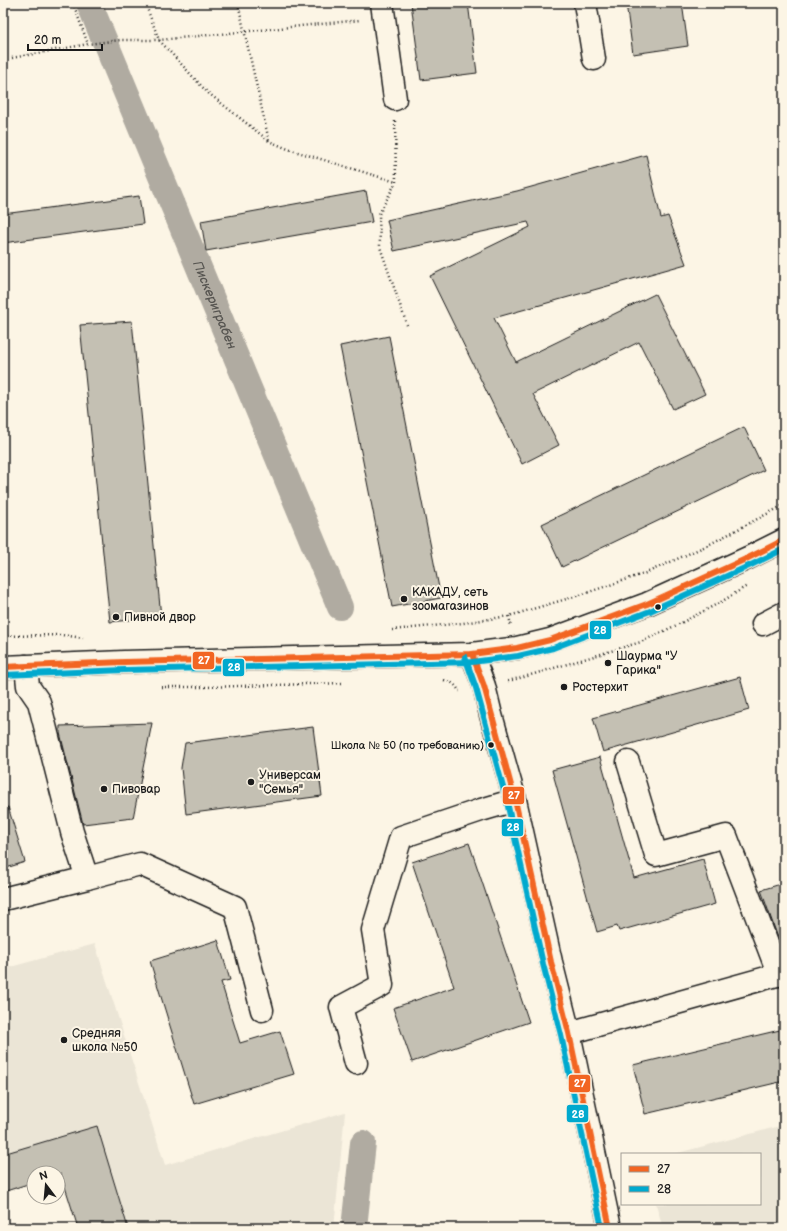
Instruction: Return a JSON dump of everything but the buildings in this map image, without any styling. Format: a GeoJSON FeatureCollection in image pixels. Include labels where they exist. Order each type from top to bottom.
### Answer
{"type":"FeatureCollection","features":[{"type":"Feature","properties":{"kind":"street"},"geometry":{"type":"LineString","coordinates":[[585,3],[594,59]]}},
{"type":"Feature","properties":{"kind":"street"},"geometry":{"type":"LineString","coordinates":[[383,10],[395,99]]}},
{"type":"Feature","properties":{"kind":"street"},"geometry":{"type":"LineString","coordinates":[[3,667],[138,662],[472,654],[517,648],[550,640],[647,604],[784,540]]}},
{"type":"Feature","properties":{"kind":"street"},"geometry":{"type":"LineString","coordinates":[[763,624],[784,613]]}},
{"type":"Feature","properties":{"kind":"street"},"geometry":{"type":"LineString","coordinates":[[472,654],[484,686],[515,800],[551,962],[569,1033],[610,1228]]}},
{"type":"Feature","properties":{"kind":"street"},"geometry":{"type":"LineString","coordinates":[[26,666],[28,686],[39,702],[72,832],[87,878]]}},
{"type":"Feature","properties":{"kind":"street"},"geometry":{"type":"LineString","coordinates":[[569,1033],[781,974],[726,836],[656,855],[628,762]]}},
{"type":"Feature","properties":{"kind":"street"},"geometry":{"type":"LineString","coordinates":[[356,1063],[341,1007],[382,985],[373,930],[402,837],[515,800]]}},
{"type":"Feature","properties":{"kind":"street"},"geometry":{"type":"LineString","coordinates":[[3,899],[140,864],[235,907],[262,1010]]}},
{"type":"Feature","properties":{"kind":"path"},"geometry":{"type":"LineString","coordinates":[[73,3],[88,44]]}},
{"type":"Feature","properties":{"kind":"path"},"geometry":{"type":"LineString","coordinates":[[145,3],[159,40],[207,92],[270,142],[288,149],[396,182]]}},
{"type":"Feature","properties":{"kind":"path"},"geometry":{"type":"LineString","coordinates":[[238,3],[270,142]]}},
{"type":"Feature","properties":{"kind":"path"},"geometry":{"type":"LineString","coordinates":[[12,58],[88,44],[120,40],[159,40],[244,32],[383,10]]}},
{"type":"Feature","properties":{"kind":"path"},"geometry":{"type":"LineString","coordinates":[[395,99],[396,182],[379,214],[380,247],[408,328]]}},
{"type":"Feature","properties":{"kind":"path"},"geometry":{"type":"LineString","coordinates":[[388,631],[463,623],[509,616],[580,595],[646,573],[708,545],[784,505]]}},
{"type":"Feature","properties":{"kind":"path"},"geometry":{"type":"LineString","coordinates":[[3,636],[62,635],[85,638]]}},
{"type":"Feature","properties":{"kind":"shaded area","name":"Средняя школа №50"},"geometry":{"type":"Polygon","coordinates":[[[95,944],[165,1165],[345,1112],[334,1228],[128,1228],[97,1126],[3,1154],[3,969],[95,944]]]}},
{"type":"Feature","properties":{"kind":"shaded area"},"geometry":{"type":"Polygon","coordinates":[[[784,1125],[784,1228],[663,1228],[656,1205],[761,1205],[761,1153],[678,1153],[784,1125]]]}},
{"type":"Feature","properties":{"kind":"waterway","name":"Пискериграбен"},"geometry":{"type":"LineString","coordinates":[[89,3],[340,607]]}},
{"type":"Feature","properties":{"kind":"waterway","name":"Пискериграбен"},"geometry":{"type":"LineString","coordinates":[[354,1228],[363,1143]]}},
{"type":"Feature","properties":{"kind":"transit line","name":"27"},"geometry":{"type":"LineString","coordinates":[[3,667],[124,662],[472,654],[517,648],[550,640],[647,604],[784,540]]}},
{"type":"Feature","properties":{"kind":"transit line","name":"28"},"geometry":{"type":"LineString","coordinates":[[3,675],[124,670],[472,662],[518,656],[553,648],[650,611],[784,549]]}},
{"type":"Feature","properties":{"kind":"transit line","name":"27"},"geometry":{"type":"LineString","coordinates":[[472,654],[484,686],[515,800],[551,962],[569,1033],[610,1228]]}},
{"type":"Feature","properties":{"kind":"transit line","name":"28"},"geometry":{"type":"LineString","coordinates":[[465,657],[476,688],[507,802],[543,964],[561,1035],[602,1228]]}},
{"type":"Feature","properties":{"kind":"place","name":"КАКАДУ, сеть зоомагазинов"},"geometry":{"type":"Point","coordinates":[404,599]}},
{"type":"Feature","properties":{"kind":"place","name":"Пивной двор"},"geometry":{"type":"Point","coordinates":[116,617]}},
{"type":"Feature","properties":{"kind":"place","name":"Шаурма \"У Гарика\""},"geometry":{"type":"Point","coordinates":[608,663]}},
{"type":"Feature","properties":{"kind":"place","name":"Ростерхит"},"geometry":{"type":"Point","coordinates":[564,687]}},
{"type":"Feature","properties":{"kind":"place","name":"Школа № 50 (по требованию)"},"geometry":{"type":"Point","coordinates":[491,745]}},
{"type":"Feature","properties":{"kind":"place","name":"Универсам \"Семья\""},"geometry":{"type":"Point","coordinates":[251,782]}},
{"type":"Feature","properties":{"kind":"place","name":"Пивовар"},"geometry":{"type":"Point","coordinates":[104,789]}},
{"type":"Feature","properties":{"kind":"place","name":"Средняя школа №50"},"geometry":{"type":"Point","coordinates":[64,1040]}}]}
